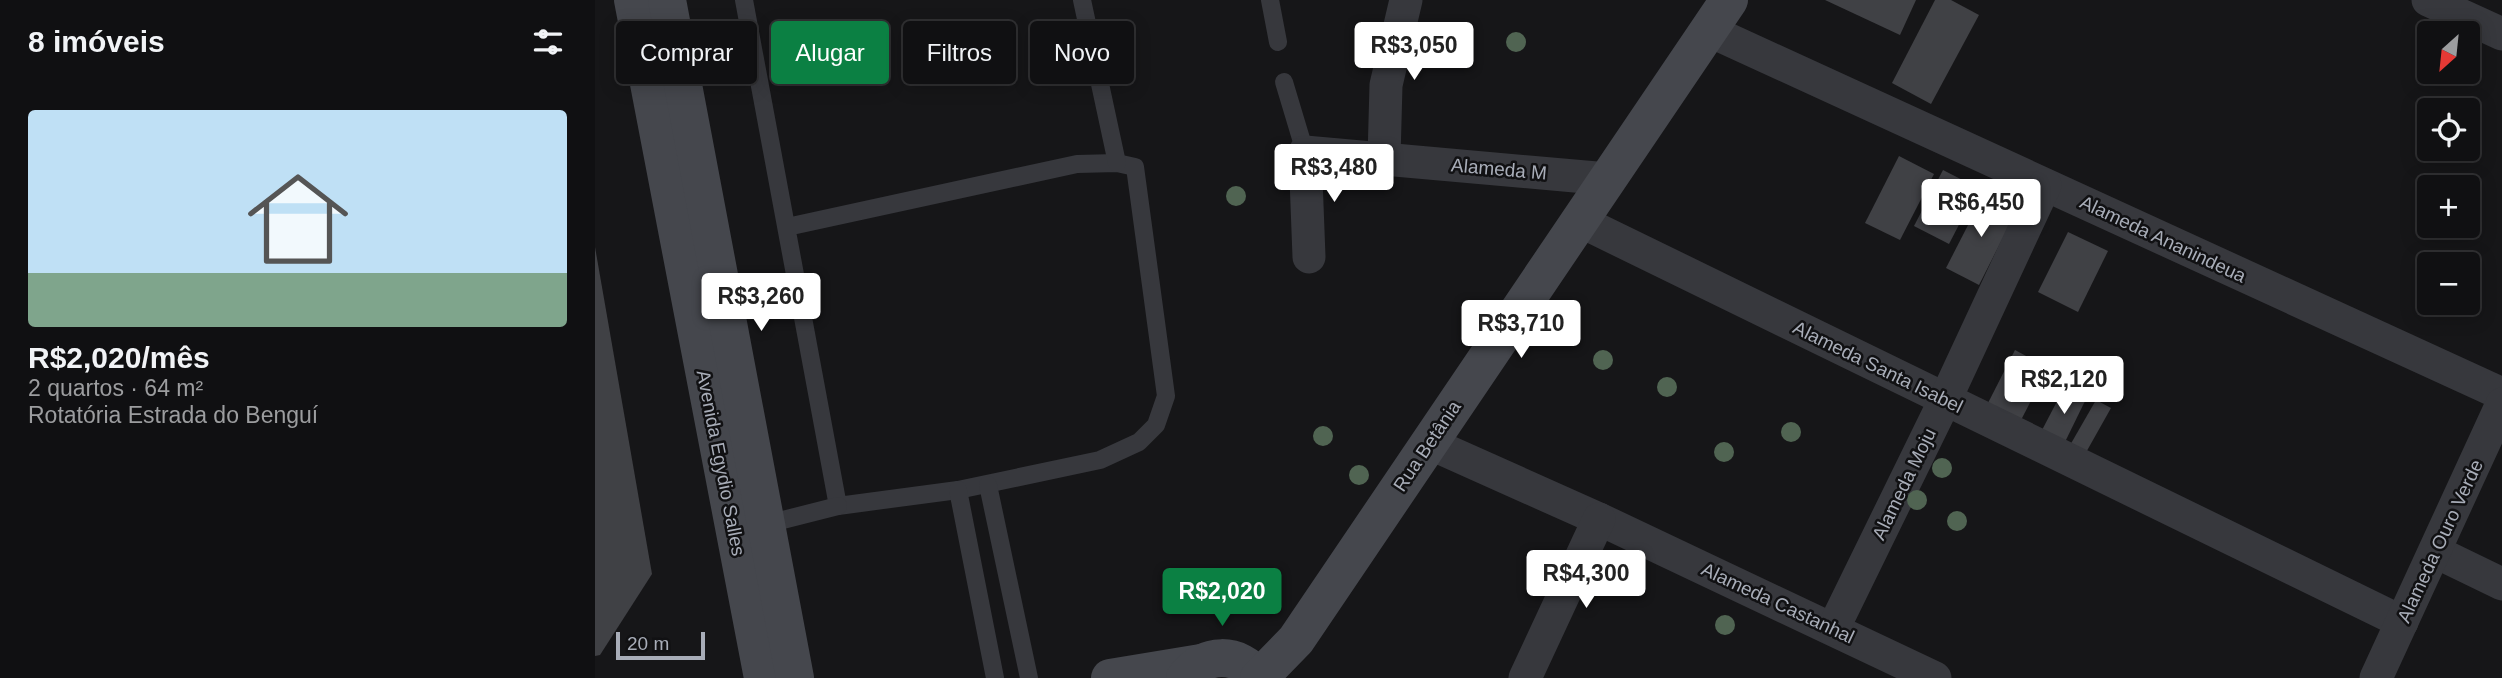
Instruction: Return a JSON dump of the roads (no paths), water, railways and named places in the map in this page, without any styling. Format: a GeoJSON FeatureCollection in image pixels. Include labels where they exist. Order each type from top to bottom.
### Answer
{"type":"FeatureCollection","features":[{"type":"Feature","properties":{"kind":"street","name":"Avenida Egydio Salles"},"geometry":{"type":"LineString","coordinates":[[633,0],[763,678]]}},
{"type":"Feature","properties":{"kind":"street","name":"Avenida Egydio Salles"},"geometry":{"type":"LineString","coordinates":[[667,0],[795,678]]}},
{"type":"Feature","properties":{"kind":"street"},"geometry":{"type":"LineString","coordinates":[[1384,158],[1386,85],[1406,0]]}},
{"type":"Feature","properties":{"kind":"street"},"geometry":{"type":"LineString","coordinates":[[2428,0],[2502,34]]}},
{"type":"Feature","properties":{"kind":"street","name":"Rua Betânia"},"geometry":{"type":"LineString","coordinates":[[1259,678],[1296,640],[1719,16]]}},
{"type":"Feature","properties":{"kind":"street","name":"Alameda Ananindeua"},"geometry":{"type":"LineString","coordinates":[[1719,16],[2045,185],[2502,394]]}},
{"type":"Feature","properties":{"kind":"street"},"geometry":{"type":"LineString","coordinates":[[1305,152],[1309,257]]}},
{"type":"Feature","properties":{"kind":"street","name":"Alameda M"},"geometry":{"type":"LineString","coordinates":[[1305,152],[1608,179]]}},
{"type":"Feature","properties":{"kind":"street","name":"Alameda Moju"},"geometry":{"type":"LineString","coordinates":[[1833,629],[1945,400],[2045,185]]}},
{"type":"Feature","properties":{"kind":"street","name":"Alameda Santa Isabel"},"geometry":{"type":"LineString","coordinates":[[1580,221],[2402,622]]}},
{"type":"Feature","properties":{"kind":"street","name":"Alameda Ouro Verde"},"geometry":{"type":"LineString","coordinates":[[2376,678],[2502,404]]}},
{"type":"Feature","properties":{"kind":"street","name":"Alameda Castanhal"},"geometry":{"type":"LineString","coordinates":[[1430,443],[1599,519],[1935,678]]}},
{"type":"Feature","properties":{"kind":"street"},"geometry":{"type":"LineString","coordinates":[[1525,678],[1599,519]]}},
{"type":"Feature","properties":{"kind":"street"},"geometry":{"type":"LineString","coordinates":[[2436,552],[2502,584]]}},
{"type":"Feature","properties":{"kind":"street"},"geometry":{"type":"LineString","coordinates":[[1110,678],[1193,670],[1215,658],[1228,658],[1242,663],[1259,678]]}},
{"type":"Feature","properties":{"kind":"lane"},"geometry":{"type":"LineString","coordinates":[[744,0],[838,506]]}},
{"type":"Feature","properties":{"kind":"lane"},"geometry":{"type":"LineString","coordinates":[[1082,0],[1117,163]]}},
{"type":"Feature","properties":{"kind":"lane"},"geometry":{"type":"LineString","coordinates":[[1271,0],[1278,42]]}},
{"type":"Feature","properties":{"kind":"lane"},"geometry":{"type":"LineString","coordinates":[[1284,82],[1305,152]]}},
{"type":"Feature","properties":{"kind":"lane"},"geometry":{"type":"LineString","coordinates":[[767,524],[838,506],[988,485],[1100,460],[1139,442],[1156,425],[1166,396],[1135,167],[1117,163],[1077,164],[787,227]]}},
{"type":"Feature","properties":{"kind":"lane"},"geometry":{"type":"LineString","coordinates":[[988,485],[1029,678]]}},
{"type":"Feature","properties":{"kind":"lane"},"geometry":{"type":"LineString","coordinates":[[958,490],[995,678]]}}]}
